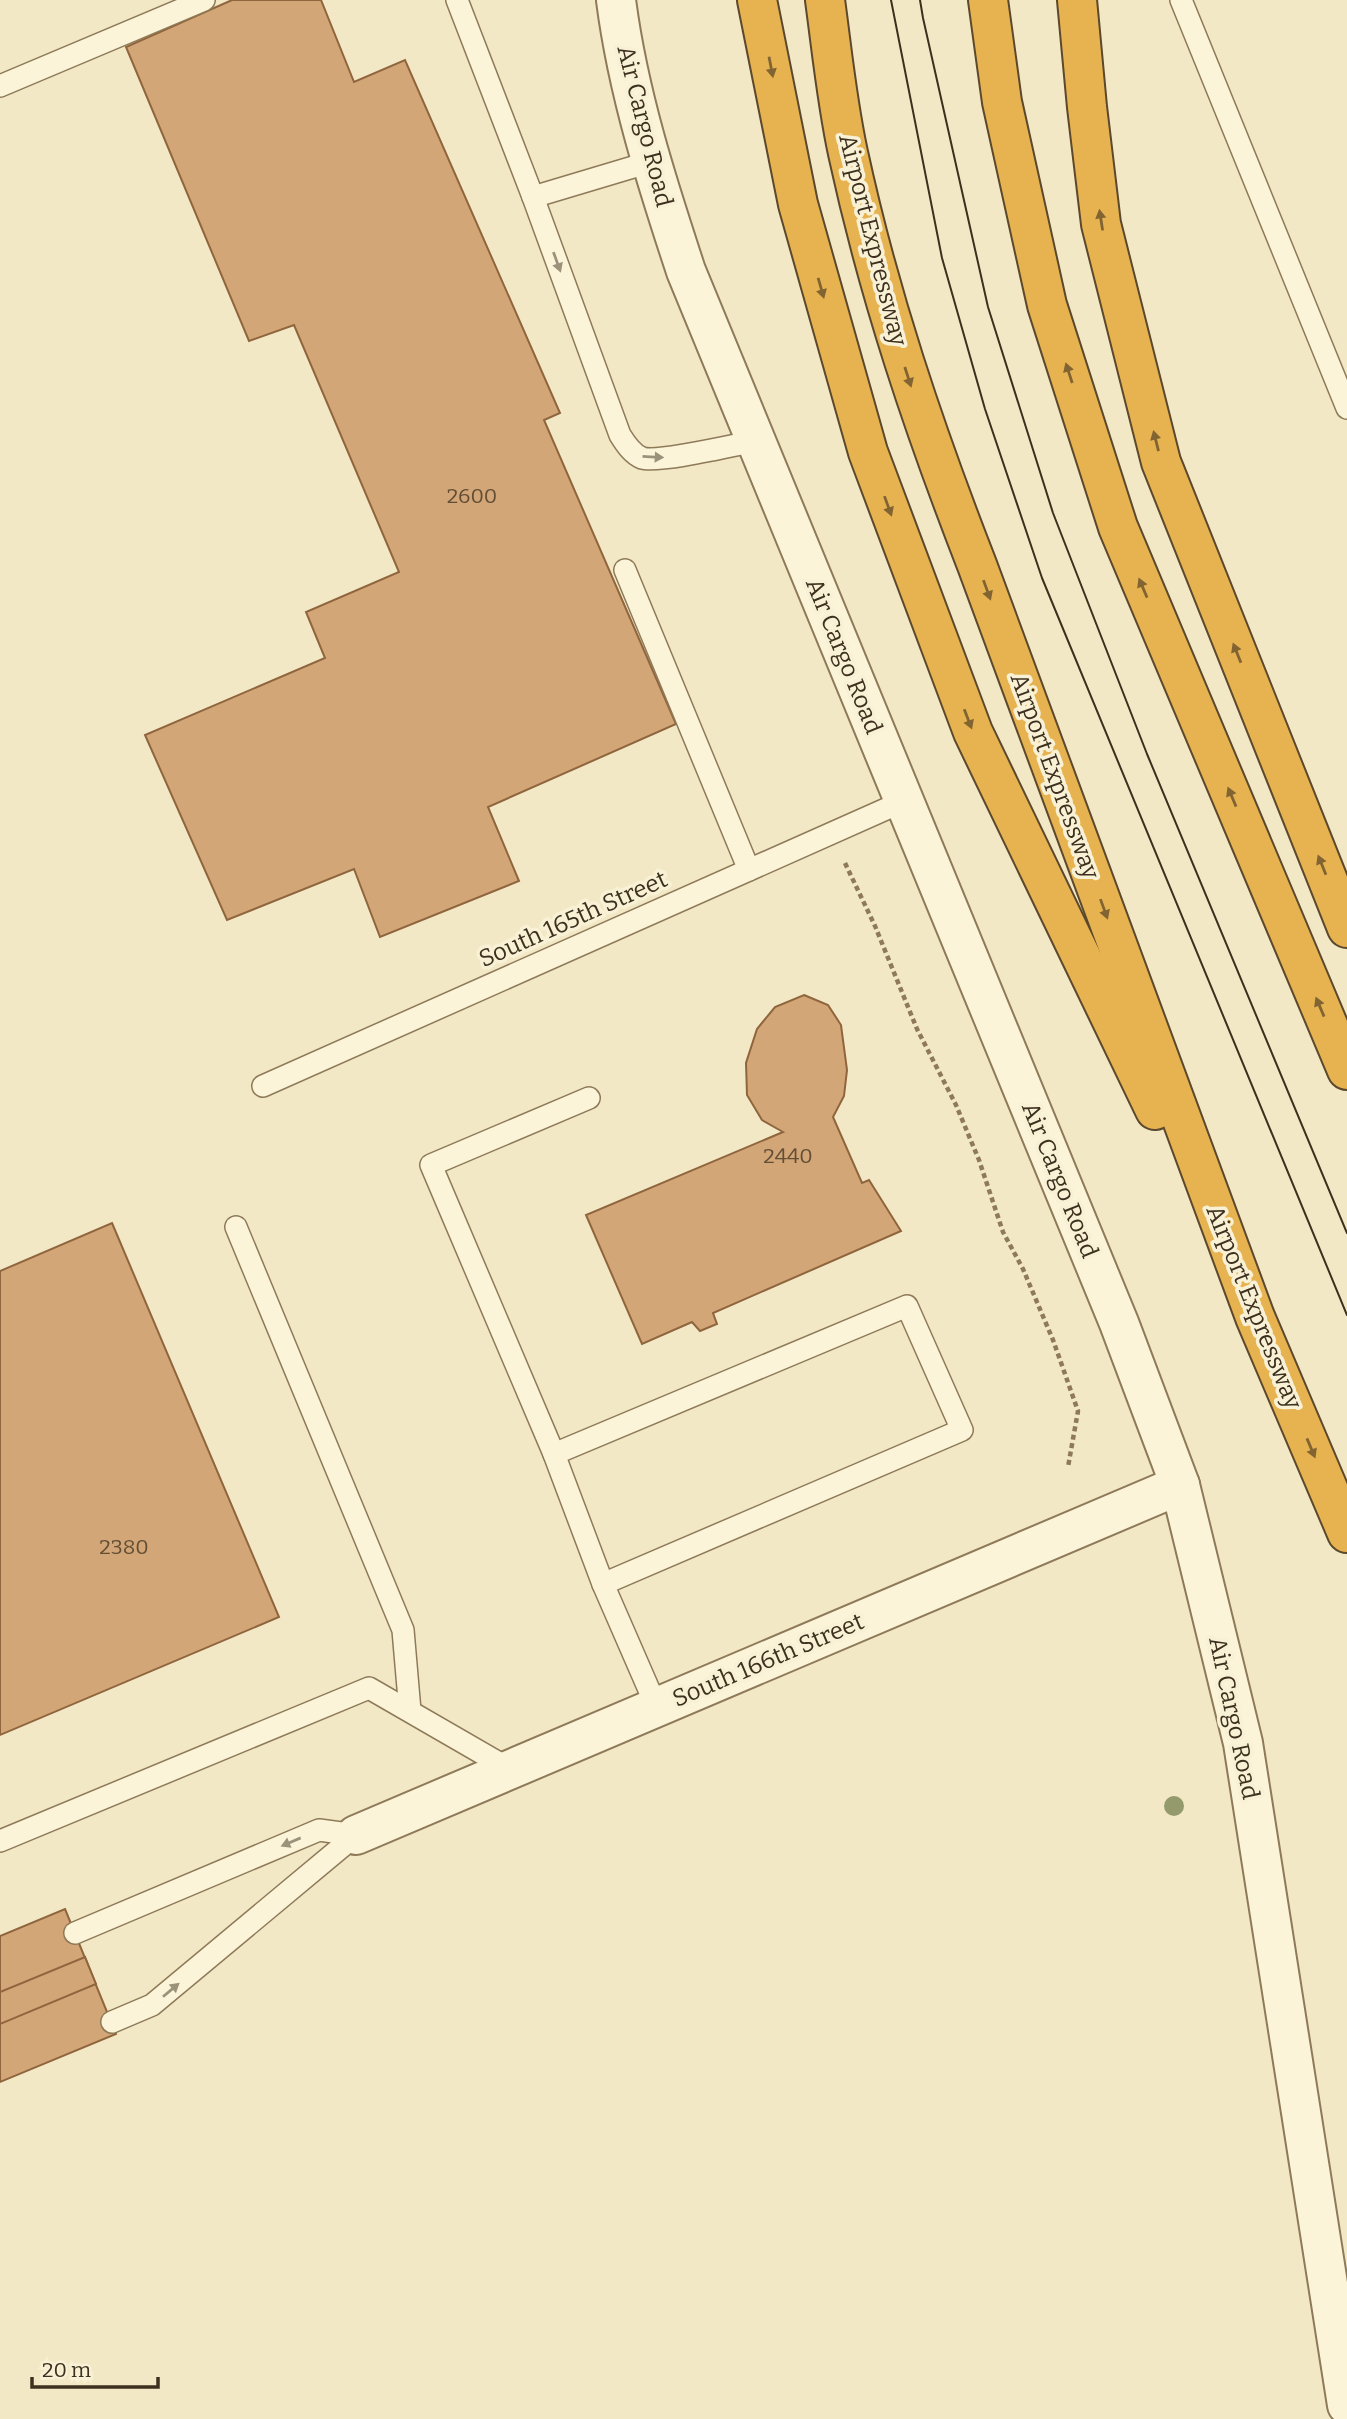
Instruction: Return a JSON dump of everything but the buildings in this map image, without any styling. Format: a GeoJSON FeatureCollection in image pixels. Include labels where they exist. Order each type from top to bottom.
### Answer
{"type":"FeatureCollection","features":[{"type":"Feature","properties":{"kind":"highway"},"geometry":{"type":"LineString","coordinates":[[757,0],[798,204],[868,452],[968,719],[1255,1317]]}},
{"type":"Feature","properties":{"kind":"highway","name":"Airport Expressway"},"geometry":{"type":"LineString","coordinates":[[825,0],[848,151],[894,332],[932,447],[1255,1317],[1347,1533]]}},
{"type":"Feature","properties":{"kind":"highway"},"geometry":{"type":"LineString","coordinates":[[988,0],[1002,102],[1047,305],[1118,527],[1347,1070]]}},
{"type":"Feature","properties":{"kind":"highway"},"geometry":{"type":"LineString","coordinates":[[1077,0],[1101,224],[1161,462],[1347,928]]}},
{"type":"Feature","properties":{"kind":"street","name":"Air Cargo Road"},"geometry":{"type":"LineString","coordinates":[[616,0],[650,162],[686,271],[1119,1323],[1180,1485],[1243,1743],[1347,2405]]}},
{"type":"Feature","properties":{"kind":"street","name":"South 166th Street"},"geometry":{"type":"LineString","coordinates":[[356,1835],[1180,1485]]}},
{"type":"Feature","properties":{"kind":"lane"},"geometry":{"type":"LineString","coordinates":[[0,86],[204,0]]}},
{"type":"Feature","properties":{"kind":"lane"},"geometry":{"type":"LineString","coordinates":[[457,0],[626,446],[642,458],[661,459],[756,441]]}},
{"type":"Feature","properties":{"kind":"lane"},"geometry":{"type":"LineString","coordinates":[[1181,0],[1347,408]]}},
{"type":"Feature","properties":{"kind":"lane"},"geometry":{"type":"LineString","coordinates":[[533,198],[650,162]]}},
{"type":"Feature","properties":{"kind":"lane"},"geometry":{"type":"LineString","coordinates":[[625,570],[749,870]]}},
{"type":"Feature","properties":{"kind":"lane","name":"South 165th Street"},"geometry":{"type":"LineString","coordinates":[[263,1086],[904,801]]}},
{"type":"Feature","properties":{"kind":"lane"},"geometry":{"type":"LineString","coordinates":[[589,1098],[430,1166],[554,1454],[603,1584],[657,1708]]}},
{"type":"Feature","properties":{"kind":"lane"},"geometry":{"type":"LineString","coordinates":[[236,1227],[403,1630],[410,1711]]}},
{"type":"Feature","properties":{"kind":"lane"},"geometry":{"type":"LineString","coordinates":[[554,1454],[907,1306],[962,1430],[603,1584]]}},
{"type":"Feature","properties":{"kind":"lane"},"geometry":{"type":"LineString","coordinates":[[0,1841],[369,1688],[511,1770]]}},
{"type":"Feature","properties":{"kind":"lane"},"geometry":{"type":"LineString","coordinates":[[75,1933],[319,1830],[356,1835]]}},
{"type":"Feature","properties":{"kind":"lane"},"geometry":{"type":"LineString","coordinates":[[112,2022],[152,2005],[356,1835]]}},
{"type":"Feature","properties":{"kind":"path"},"geometry":{"type":"LineString","coordinates":[[834,832],[851,878],[876,926],[917,1029],[956,1105],[979,1160],[1003,1233],[1023,1269],[1053,1340],[1078,1411],[1068,1467]]}},
{"type":"Feature","properties":{"kind":"tram line"},"geometry":{"type":"LineString","coordinates":[[891,0],[942,258],[985,409],[1042,578],[1347,1315]]}},
{"type":"Feature","properties":{"kind":"tram line"},"geometry":{"type":"LineString","coordinates":[[920,0],[988,307],[1053,513],[1147,754],[1347,1233]]}}]}
